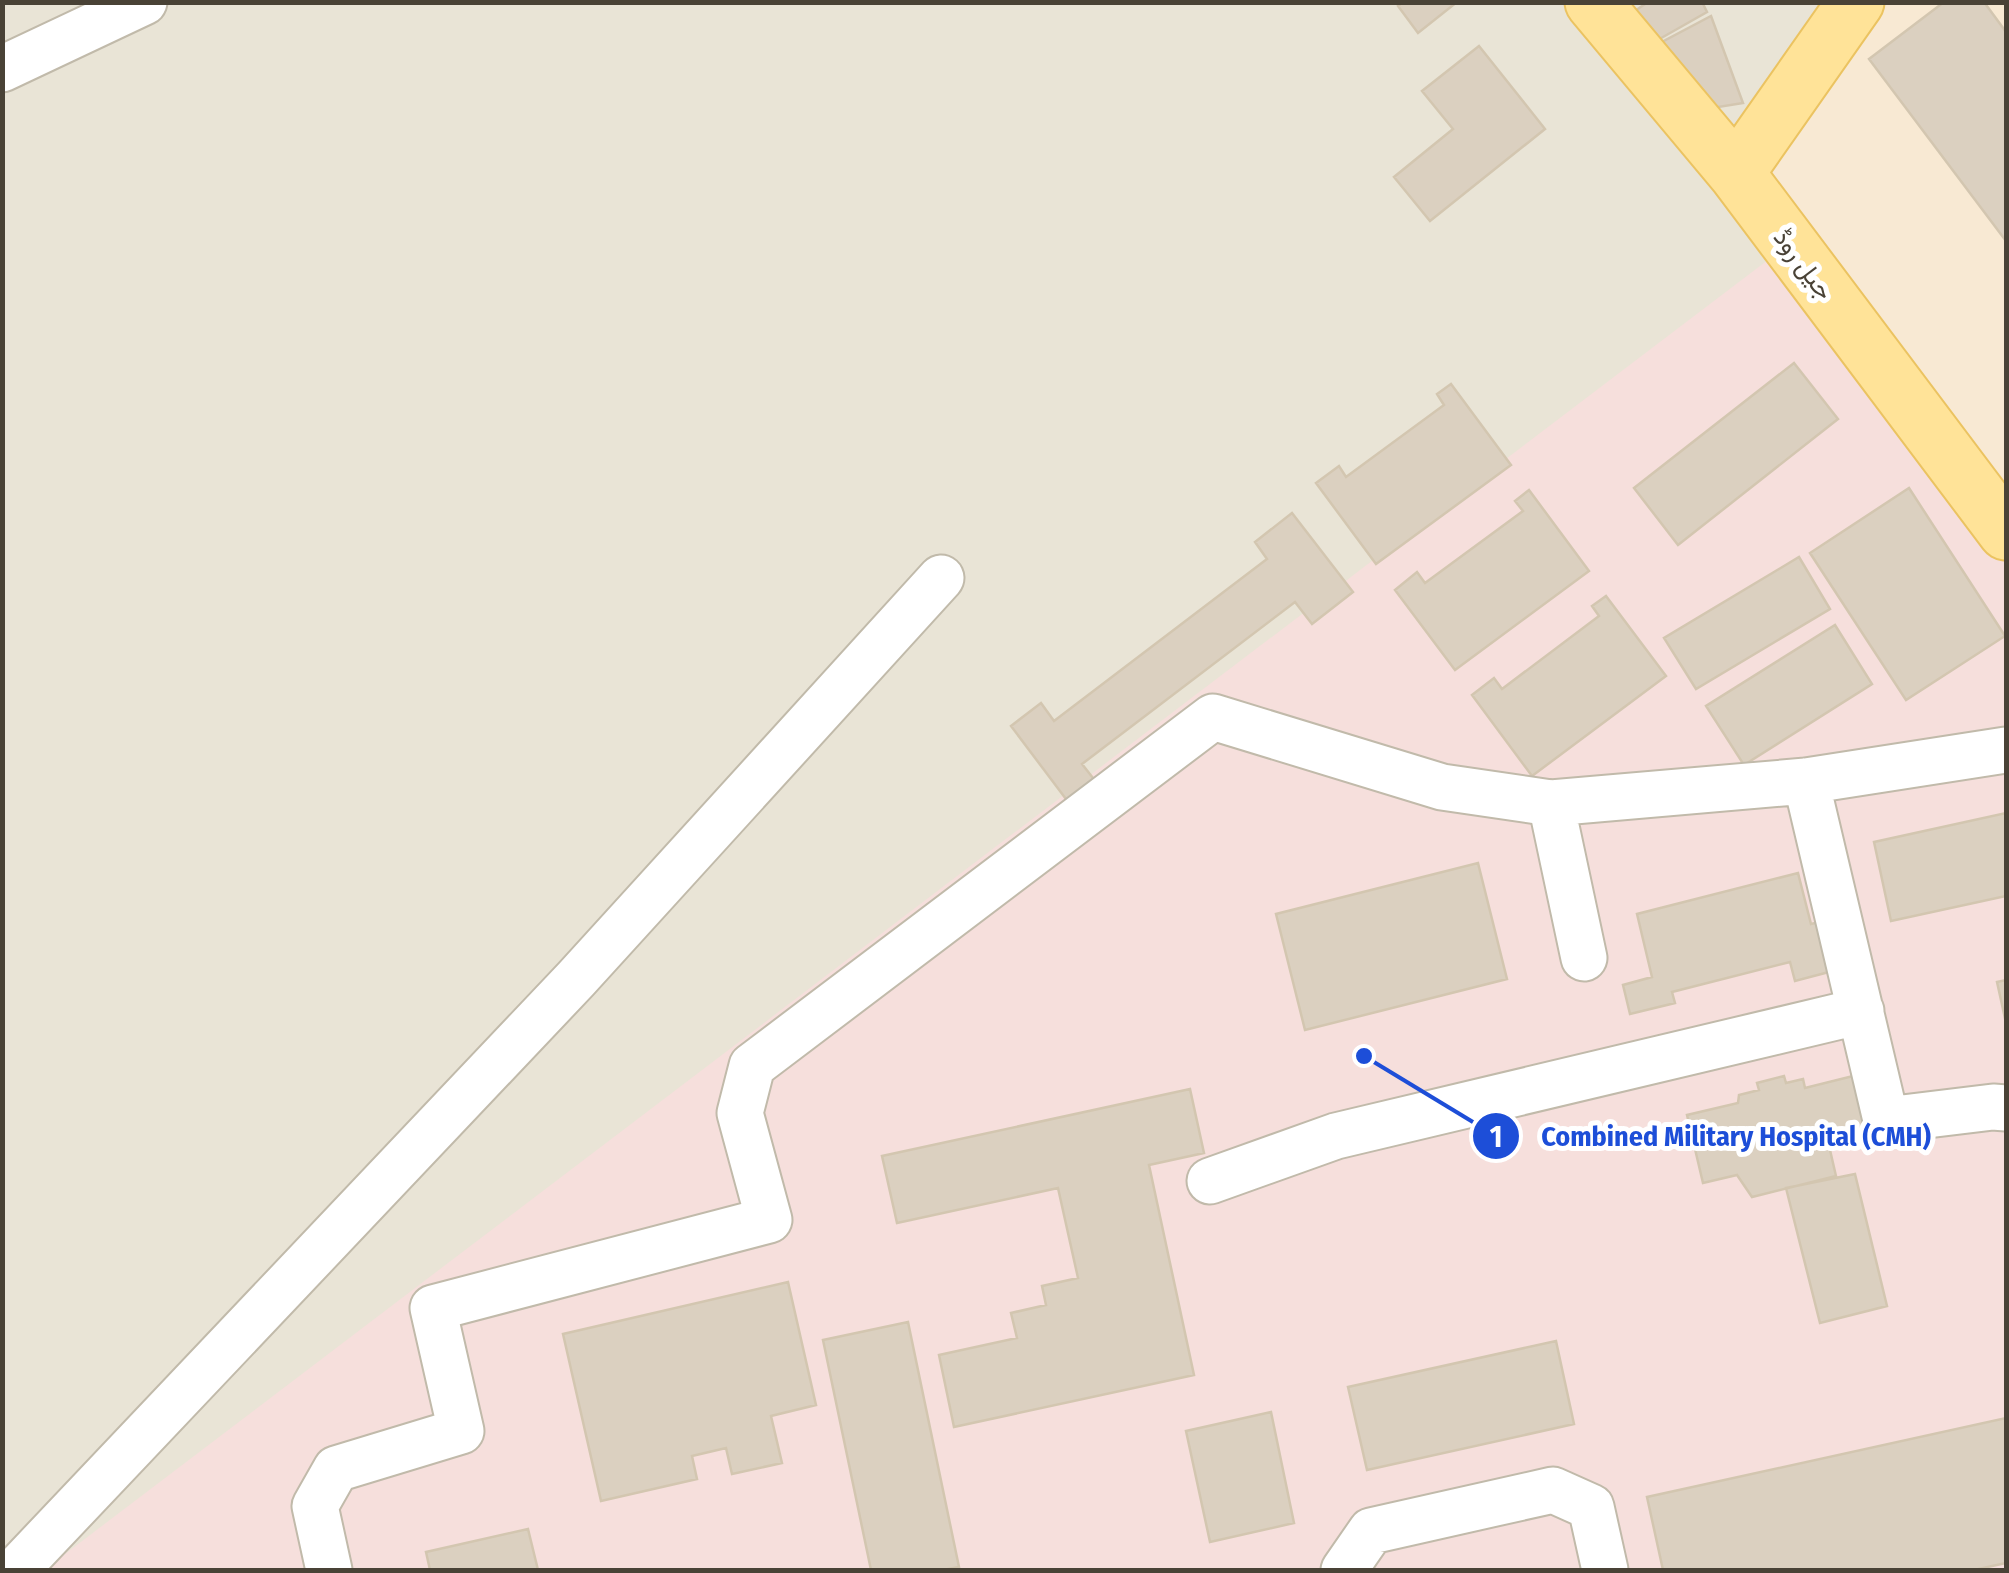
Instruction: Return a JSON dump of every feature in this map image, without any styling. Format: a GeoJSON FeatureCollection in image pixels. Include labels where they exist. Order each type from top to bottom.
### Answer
{"type":"FeatureCollection","features":[{"type":"Feature","properties":{"kind":"main road","name":"جیل روڈ"},"geometry":{"type":"LineString","coordinates":[[1593,2],[1736,173],[1997,501]]}},
{"type":"Feature","properties":{"kind":"main road"},"geometry":{"type":"LineString","coordinates":[[1736,173],[1856,2]]}},
{"type":"Feature","properties":{"kind":"lane"},"geometry":{"type":"LineString","coordinates":[[2,69],[84,15],[144,2]]}},
{"type":"Feature","properties":{"kind":"lane"},"geometry":{"type":"LineString","coordinates":[[16,1570],[576,978],[941,578]]}},
{"type":"Feature","properties":{"kind":"lane"},"geometry":{"type":"LineString","coordinates":[[329,1570],[315,1506],[336,1469],[461,1431],[433,1308],[769,1220],[740,1113],[752,1066],[1213,717],[1442,787],[1551,803],[1806,781],[2006,750]]}},
{"type":"Feature","properties":{"kind":"lane"},"geometry":{"type":"LineString","coordinates":[[1806,781],[1886,1120],[2006,1108]]}},
{"type":"Feature","properties":{"kind":"lane"},"geometry":{"type":"LineString","coordinates":[[1551,803],[1584,958]]}},
{"type":"Feature","properties":{"kind":"lane"},"geometry":{"type":"LineString","coordinates":[[1210,1181],[1336,1136],[1860,1011]]}},
{"type":"Feature","properties":{"kind":"lane"},"geometry":{"type":"LineString","coordinates":[[1344,1570],[1371,1531],[1553,1490],[1591,1508],[1605,1570]]}},
{"type":"Feature","properties":{"kind":"shaded area"},"geometry":{"type":"Polygon","coordinates":[[[3,3],[2006,3],[2006,1570],[3,1570],[3,3]]]}},
{"type":"Feature","properties":{"kind":"shaded area"},"geometry":{"type":"Polygon","coordinates":[[[1856,3],[2006,3],[2006,510],[1736,173],[1856,3]]]}},
{"type":"Feature","properties":{"kind":"shaded area"},"geometry":{"type":"Polygon","coordinates":[[[1789,244],[2006,541],[2006,1570],[44,1570],[1789,244]]]}},
{"type":"Feature","properties":{"kind":"building"},"geometry":{"type":"Polygon","coordinates":[[[1403,2],[1457,2],[1418,33],[1398,6],[1403,2]]]}},
{"type":"Feature","properties":{"kind":"building"},"geometry":{"type":"Polygon","coordinates":[[[1648,2],[1702,2],[1707,12],[1656,41],[1632,13],[1648,2]]]}},
{"type":"Feature","properties":{"kind":"building"},"geometry":{"type":"Polygon","coordinates":[[[1944,2],[1984,2],[2006,32],[2006,241],[1869,59],[1944,2]]]}},
{"type":"Feature","properties":{"kind":"building"},"geometry":{"type":"Polygon","coordinates":[[[1711,16],[1743,103],[1700,110],[1660,43],[1711,16]]]}},
{"type":"Feature","properties":{"kind":"building"},"geometry":{"type":"Polygon","coordinates":[[[1479,46],[1545,129],[1430,221],[1394,177],[1453,129],[1422,91],[1479,46]]]}},
{"type":"Feature","properties":{"kind":"building"},"geometry":{"type":"Polygon","coordinates":[[[1794,363],[1838,419],[1678,545],[1634,488],[1794,363]]]}},
{"type":"Feature","properties":{"kind":"building"},"geometry":{"type":"Polygon","coordinates":[[[1451,384],[1511,465],[1376,564],[1316,483],[1339,466],[1346,477],[1444,405],[1437,394],[1451,384]]]}},
{"type":"Feature","properties":{"kind":"building"},"geometry":{"type":"Polygon","coordinates":[[[1909,488],[2005,636],[1906,700],[1810,553],[1909,488]]]}},
{"type":"Feature","properties":{"kind":"building"},"geometry":{"type":"Polygon","coordinates":[[[1529,490],[1589,571],[1455,670],[1395,590],[1417,572],[1425,583],[1523,511],[1515,501],[1529,490]]]}},
{"type":"Feature","properties":{"kind":"building"},"geometry":{"type":"Polygon","coordinates":[[[1292,513],[1353,592],[1312,624],[1295,602],[1082,764],[1100,787],[1072,807],[1011,726],[1041,703],[1054,721],[1267,559],[1255,542],[1292,513]]]}},
{"type":"Feature","properties":{"kind":"building"},"geometry":{"type":"Polygon","coordinates":[[[1799,557],[1830,609],[1696,689],[1664,638],[1799,557]]]}},
{"type":"Feature","properties":{"kind":"building"},"geometry":{"type":"Polygon","coordinates":[[[1606,596],[1666,676],[1532,776],[1472,695],[1494,678],[1502,689],[1599,616],[1592,606],[1606,596]]]}},
{"type":"Feature","properties":{"kind":"building"},"geometry":{"type":"Polygon","coordinates":[[[1835,625],[1872,684],[1744,765],[1706,706],[1835,625]]]}},
{"type":"Feature","properties":{"kind":"building"},"geometry":{"type":"Polygon","coordinates":[[[2006,813],[2006,896],[1891,921],[1874,842],[2006,813]]]}},
{"type":"Feature","properties":{"kind":"building"},"geometry":{"type":"Polygon","coordinates":[[[1478,863],[1507,979],[1305,1030],[1276,914],[1478,863]]]}},
{"type":"Feature","properties":{"kind":"building"},"geometry":{"type":"Polygon","coordinates":[[[1798,873],[1811,924],[1832,919],[1844,968],[1795,981],[1790,962],[1672,992],[1675,1003],[1630,1014],[1623,985],[1652,977],[1637,914],[1798,873]]]}},
{"type":"Feature","properties":{"kind":"building"},"geometry":{"type":"Polygon","coordinates":[[[2006,980],[2006,1023],[1997,982],[2006,980]]]}},
{"type":"Feature","properties":{"kind":"building"},"geometry":{"type":"Polygon","coordinates":[[[1784,1076],[1786,1083],[1803,1079],[1805,1088],[1853,1076],[1869,1140],[1830,1150],[1836,1176],[1752,1197],[1737,1175],[1703,1183],[1687,1115],[1738,1103],[1739,1095],[1759,1090],[1757,1083],[1784,1076]]]}},
{"type":"Feature","properties":{"kind":"building"},"geometry":{"type":"Polygon","coordinates":[[[1190,1089],[1204,1153],[1149,1165],[1194,1375],[954,1427],[939,1355],[1017,1338],[1011,1313],[1046,1305],[1042,1286],[1078,1278],[1058,1188],[897,1223],[882,1156],[1190,1089]]]}},
{"type":"Feature","properties":{"kind":"building"},"geometry":{"type":"Polygon","coordinates":[[[1855,1174],[1887,1306],[1820,1323],[1786,1188],[1855,1174]]]}},
{"type":"Feature","properties":{"kind":"building"},"geometry":{"type":"Polygon","coordinates":[[[788,1282],[816,1405],[771,1416],[782,1463],[732,1474],[726,1448],[692,1456],[697,1479],[601,1501],[563,1334],[788,1282]]]}},
{"type":"Feature","properties":{"kind":"building"},"geometry":{"type":"Polygon","coordinates":[[[908,1322],[959,1567],[871,1570],[823,1340],[908,1322]]]}},
{"type":"Feature","properties":{"kind":"building"},"geometry":{"type":"Polygon","coordinates":[[[1556,1341],[1574,1424],[1367,1470],[1348,1387],[1556,1341]]]}},
{"type":"Feature","properties":{"kind":"building"},"geometry":{"type":"Polygon","coordinates":[[[1271,1412],[1294,1523],[1210,1542],[1186,1431],[1271,1412]]]}},
{"type":"Feature","properties":{"kind":"building"},"geometry":{"type":"Polygon","coordinates":[[[2006,1418],[2006,1563],[1974,1570],[1663,1570],[1647,1497],[2006,1418]]]}},
{"type":"Feature","properties":{"kind":"building"},"geometry":{"type":"Polygon","coordinates":[[[528,1529],[538,1570],[430,1570],[426,1552],[528,1529]]]}},
{"type":"Feature","properties":{"kind":"place","name":"Combined Military Hospital (CMH)"},"geometry":{"type":"Point","coordinates":[1364,1056]}}]}
